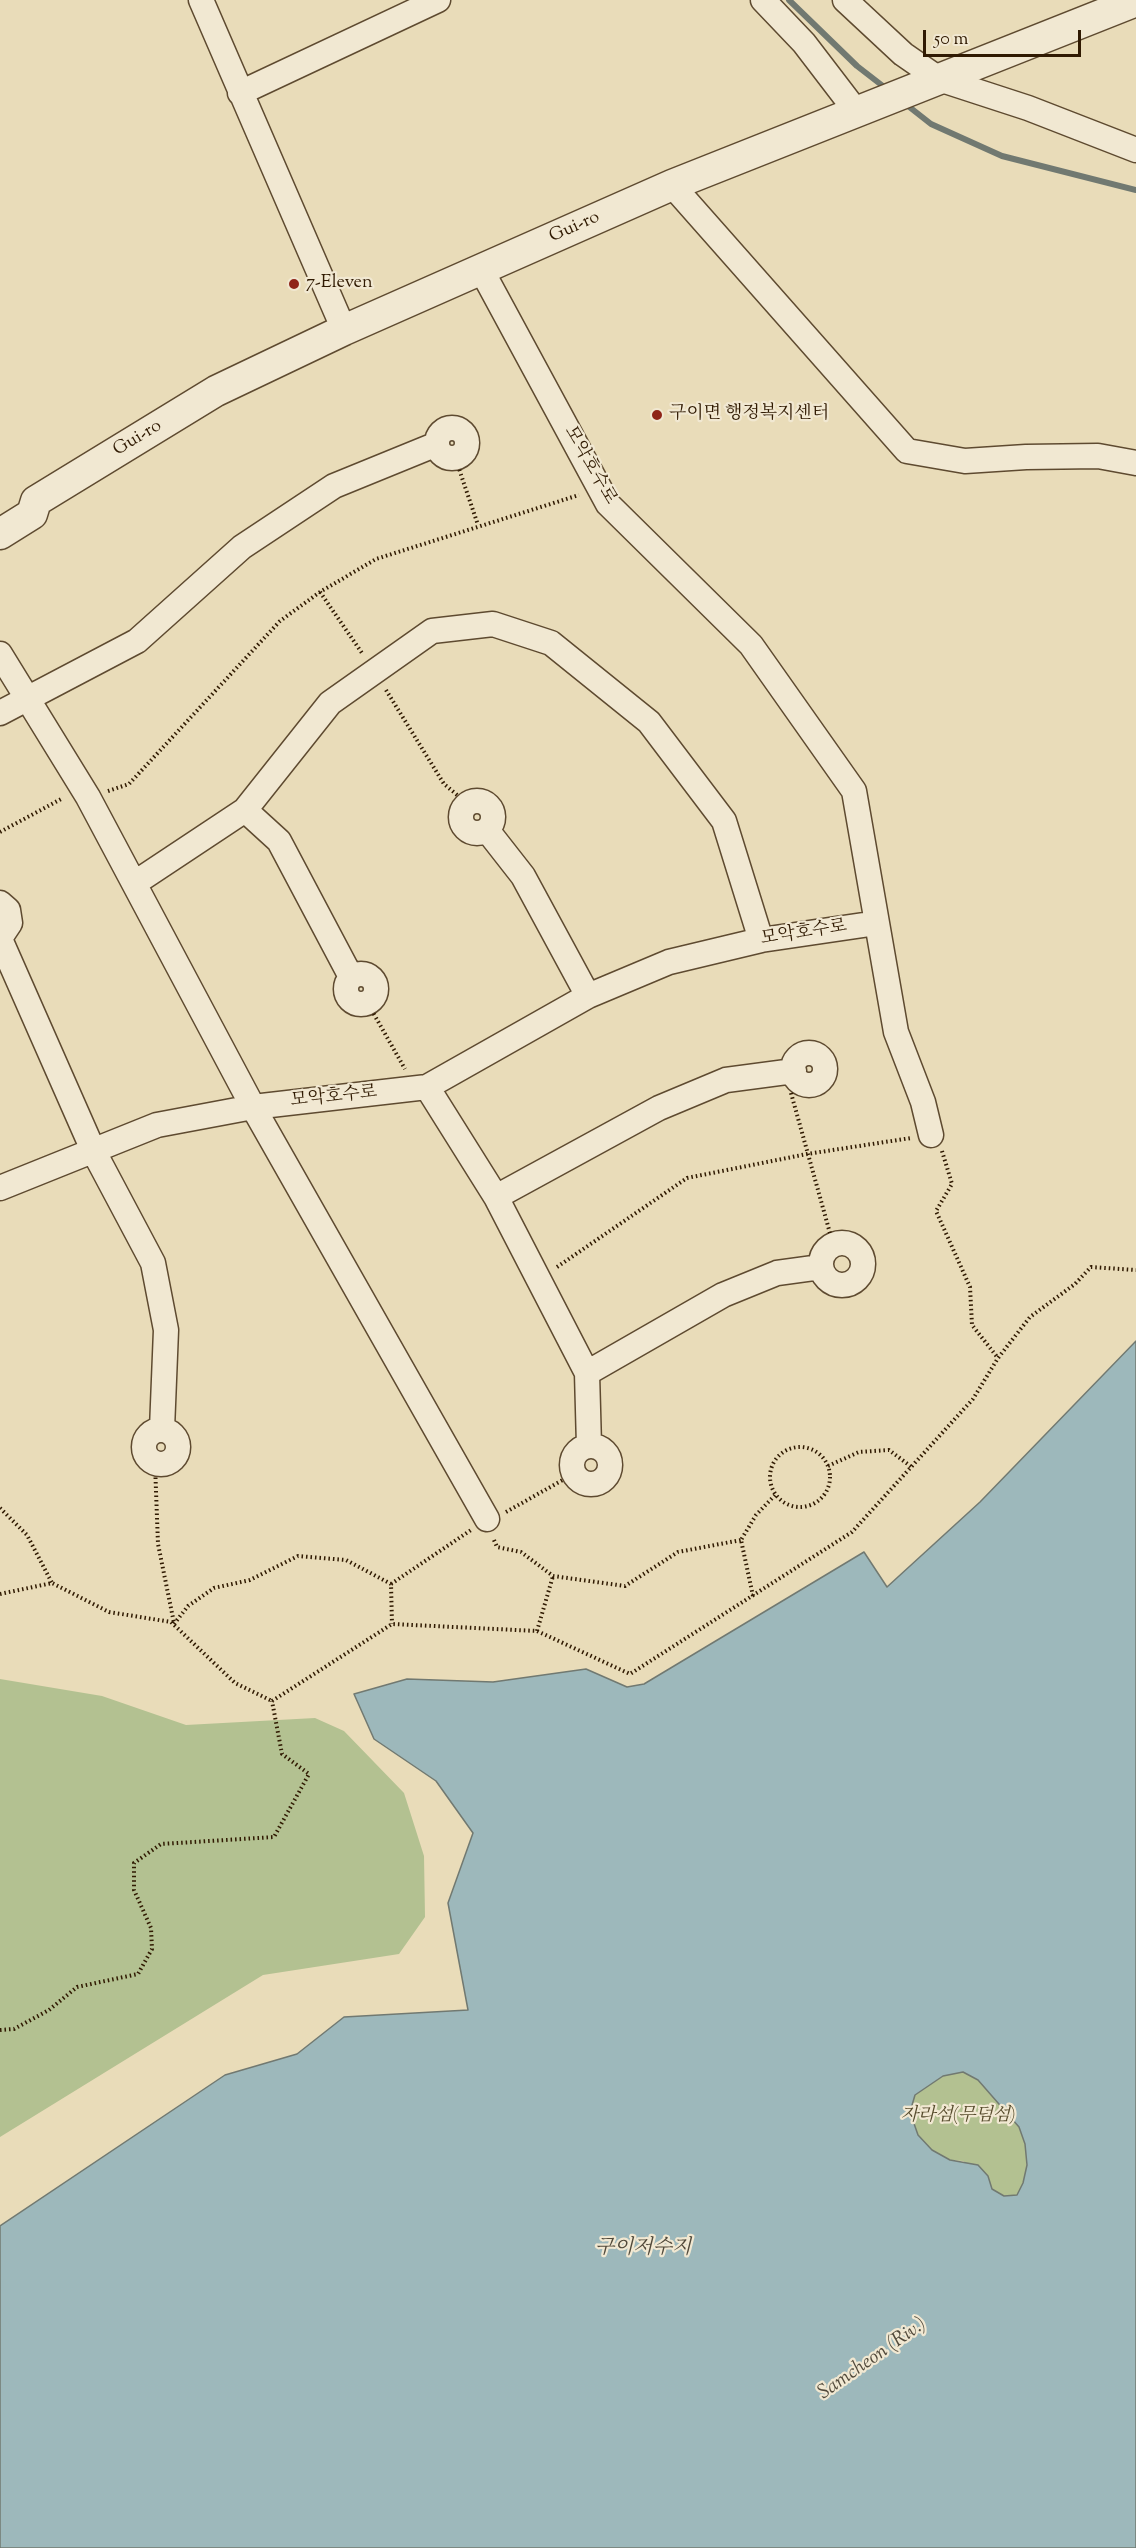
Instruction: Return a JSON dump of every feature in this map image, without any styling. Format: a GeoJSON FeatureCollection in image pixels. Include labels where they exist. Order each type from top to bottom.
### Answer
{"type":"FeatureCollection","features":[{"type":"Feature","properties":{"kind":"street"},"geometry":{"type":"LineString","coordinates":[[201,0],[344,330]]}},
{"type":"Feature","properties":{"kind":"street"},"geometry":{"type":"LineString","coordinates":[[240,93],[438,0]]}},
{"type":"Feature","properties":{"kind":"street"},"geometry":{"type":"LineString","coordinates":[[763,0],[861,109]]}},
{"type":"Feature","properties":{"kind":"street"},"geometry":{"type":"LineString","coordinates":[[845,0],[903,54],[927,84],[1028,108],[1136,150]]}},
{"type":"Feature","properties":{"kind":"street","name":"Gui-ro"},"geometry":{"type":"LineString","coordinates":[[36,501],[216,392],[344,330],[482,271],[672,185],[1136,1]]}},
{"type":"Feature","properties":{"kind":"street"},"geometry":{"type":"LineString","coordinates":[[672,185],[907,451],[965,461],[1098,456],[1136,463]]}},
{"type":"Feature","properties":{"kind":"street","name":"모악호수로"},"geometry":{"type":"LineString","coordinates":[[0,1188],[157,1125],[253,1107],[417,1089],[588,996],[669,962],[761,940],[877,923],[854,791],[751,645],[608,504],[482,271]]}},
{"type":"Feature","properties":{"kind":"street"},"geometry":{"type":"LineString","coordinates":[[0,713],[137,640],[242,547],[334,486],[446,451]]}},
{"type":"Feature","properties":{"kind":"street"},"geometry":{"type":"LineString","coordinates":[[0,507],[27,495],[36,501],[32,514],[0,534]]}},
{"type":"Feature","properties":{"kind":"street"},"geometry":{"type":"LineString","coordinates":[[135,884],[245,810],[330,703],[432,631],[493,624],[551,643],[649,722],[724,821],[761,940]]}},
{"type":"Feature","properties":{"kind":"street"},"geometry":{"type":"LineString","coordinates":[[0,654],[88,797],[253,1107],[487,1519]]}},
{"type":"Feature","properties":{"kind":"street"},"geometry":{"type":"LineString","coordinates":[[468,804],[478,801],[491,810],[493,821],[487,830],[523,876],[588,996]]}},
{"type":"Feature","properties":{"kind":"street"},"geometry":{"type":"LineString","coordinates":[[245,810],[279,841],[351,977],[361,974],[373,981],[374,995],[367,1002]]}},
{"type":"Feature","properties":{"kind":"street"},"geometry":{"type":"LineString","coordinates":[[0,903],[8,910],[10,923],[0,938],[93,1150],[153,1263],[166,1330],[162,1429],[174,1435],[178,1451],[167,1463],[155,1464]]}},
{"type":"Feature","properties":{"kind":"street"},"geometry":{"type":"LineString","coordinates":[[877,923],[896,1032],[923,1102],[931,1135]]}},
{"type":"Feature","properties":{"kind":"street"},"geometry":{"type":"LineString","coordinates":[[496,1197],[658,1108],[726,1080],[790,1072]]}},
{"type":"Feature","properties":{"kind":"street"},"geometry":{"type":"LineString","coordinates":[[417,1089],[496,1197],[587,1373],[589,1446]]}},
{"type":"Feature","properties":{"kind":"street"},"geometry":{"type":"LineString","coordinates":[[847,1243],[859,1251],[863,1265],[861,1272],[852,1282],[838,1285],[826,1278],[821,1267],[824,1253],[833,1244],[847,1243]]}},
{"type":"Feature","properties":{"kind":"street"},"geometry":{"type":"LineString","coordinates":[[587,1373],[723,1295],[777,1274],[821,1267]]}},
{"type":"Feature","properties":{"kind":"street"},"geometry":{"type":"LineString","coordinates":[[589,1446],[605,1452],[610,1463],[607,1475],[591,1484],[580,1479],[573,1469],[574,1456],[589,1446]]}},
{"type":"Feature","properties":{"kind":"path"},"geometry":{"type":"LineString","coordinates":[[446,451],[478,525]]}},
{"type":"Feature","properties":{"kind":"path"},"geometry":{"type":"LineString","coordinates":[[0,832],[68,795],[88,797],[129,784],[280,621],[320,592],[376,559],[599,488]]}},
{"type":"Feature","properties":{"kind":"path"},"geometry":{"type":"LineString","coordinates":[[320,592],[374,672],[444,784],[468,804]]}},
{"type":"Feature","properties":{"kind":"path"},"geometry":{"type":"LineString","coordinates":[[367,1002],[417,1089]]}},
{"type":"Feature","properties":{"kind":"path"},"geometry":{"type":"LineString","coordinates":[[790,1072],[807,1154],[833,1244]]}},
{"type":"Feature","properties":{"kind":"path"},"geometry":{"type":"LineString","coordinates":[[538,1279],[687,1178],[807,1154],[931,1135],[944,1154],[952,1184],[936,1211],[970,1287],[972,1325],[998,1358]]}},
{"type":"Feature","properties":{"kind":"path"},"geometry":{"type":"LineString","coordinates":[[272,1701],[392,1624],[537,1631],[630,1674],[852,1532],[913,1468],[973,1399],[998,1358],[1030,1317],[1075,1284],[1091,1267],[1136,1270]]}},
{"type":"Feature","properties":{"kind":"path"},"geometry":{"type":"LineString","coordinates":[[796,1447],[815,1451],[828,1466],[829,1485],[825,1494],[810,1506],[791,1507],[775,1495],[770,1485],[771,1465],[786,1450],[796,1447]]}},
{"type":"Feature","properties":{"kind":"path"},"geometry":{"type":"LineString","coordinates":[[828,1466],[859,1452],[889,1450],[913,1468]]}},
{"type":"Feature","properties":{"kind":"path"},"geometry":{"type":"LineString","coordinates":[[155,1464],[158,1544],[174,1624]]}},
{"type":"Feature","properties":{"kind":"path"},"geometry":{"type":"LineString","coordinates":[[391,1584],[487,1519],[506,1512],[568,1476],[573,1469]]}},
{"type":"Feature","properties":{"kind":"path"},"geometry":{"type":"LineString","coordinates":[[753,1596],[741,1540],[756,1515],[775,1495]]}},
{"type":"Feature","properties":{"kind":"path"},"geometry":{"type":"LineString","coordinates":[[0,1508],[27,1536],[52,1583],[109,1612],[174,1624],[235,1683],[272,1701]]}},
{"type":"Feature","properties":{"kind":"path"},"geometry":{"type":"LineString","coordinates":[[487,1519],[497,1547],[521,1552],[553,1576],[625,1586],[678,1552],[741,1540]]}},
{"type":"Feature","properties":{"kind":"path"},"geometry":{"type":"LineString","coordinates":[[174,1624],[188,1606],[214,1588],[250,1580],[298,1556],[346,1560],[391,1584]]}},
{"type":"Feature","properties":{"kind":"path"},"geometry":{"type":"LineString","coordinates":[[537,1631],[553,1576]]}},
{"type":"Feature","properties":{"kind":"path"},"geometry":{"type":"LineString","coordinates":[[0,1593],[52,1583]]}},
{"type":"Feature","properties":{"kind":"path"},"geometry":{"type":"LineString","coordinates":[[391,1584],[392,1624]]}},
{"type":"Feature","properties":{"kind":"path"},"geometry":{"type":"LineString","coordinates":[[0,2031],[14,2029],[49,2010],[77,1988],[138,1974],[152,1949],[151,1928],[134,1890],[134,1863],[161,1845],[274,1837],[309,1773],[282,1754],[272,1701]]}},
{"type":"Feature","properties":{"kind":"green space"},"geometry":{"type":"Polygon","coordinates":[[[0,1679],[102,1696],[186,1725],[315,1718],[344,1731],[404,1793],[424,1856],[425,1917],[399,1954],[263,1975],[0,2137],[0,1679]]]}},
{"type":"Feature","properties":{"kind":"green space","name":"자라섬(무덤섬)"},"geometry":{"type":"Polygon","coordinates":[[[963,2072],[978,2080],[1019,2127],[1025,2144],[1027,2165],[1023,2183],[1017,2195],[1004,2196],[992,2189],[988,2176],[963,2161],[950,2160],[932,2150],[918,2135],[910,2112],[915,2095],[943,2076],[963,2072]]]}},
{"type":"Feature","properties":{"kind":"water","name":"구이저수지"},"geometry":{"type":"Polygon","coordinates":[[[1136,1341],[1136,2548],[0,2548],[0,2226],[225,2075],[297,2054],[344,2017],[468,2010],[448,1903],[473,1833],[436,1781],[374,1739],[354,1694],[407,1679],[493,1682],[586,1669],[627,1687],[644,1684],[864,1552],[887,1587],[980,1502],[1136,1341]],[[963,2072],[943,2076],[915,2095],[910,2112],[918,2135],[932,2150],[950,2160],[978,2165],[988,2176],[992,2189],[1004,2196],[1017,2195],[1023,2183],[1027,2165],[1025,2144],[1019,2127],[978,2080],[963,2072]]]}},
{"type":"Feature","properties":{"kind":"waterway"},"geometry":{"type":"LineString","coordinates":[[789,0],[857,66],[888,90]]}},
{"type":"Feature","properties":{"kind":"waterway"},"geometry":{"type":"LineString","coordinates":[[903,102],[931,124],[1002,156],[1136,190]]}},
{"type":"Feature","properties":{"kind":"place","name":"7-Eleven"},"geometry":{"type":"Point","coordinates":[294,284]}},
{"type":"Feature","properties":{"kind":"place","name":"구이면 행정복지센터"},"geometry":{"type":"Point","coordinates":[657,415]}},
{"type":"Feature","properties":{"kind":"water label","name":"Samcheon (Riv.)"},"geometry":{"type":"Point","coordinates":[873,2360]}}]}
